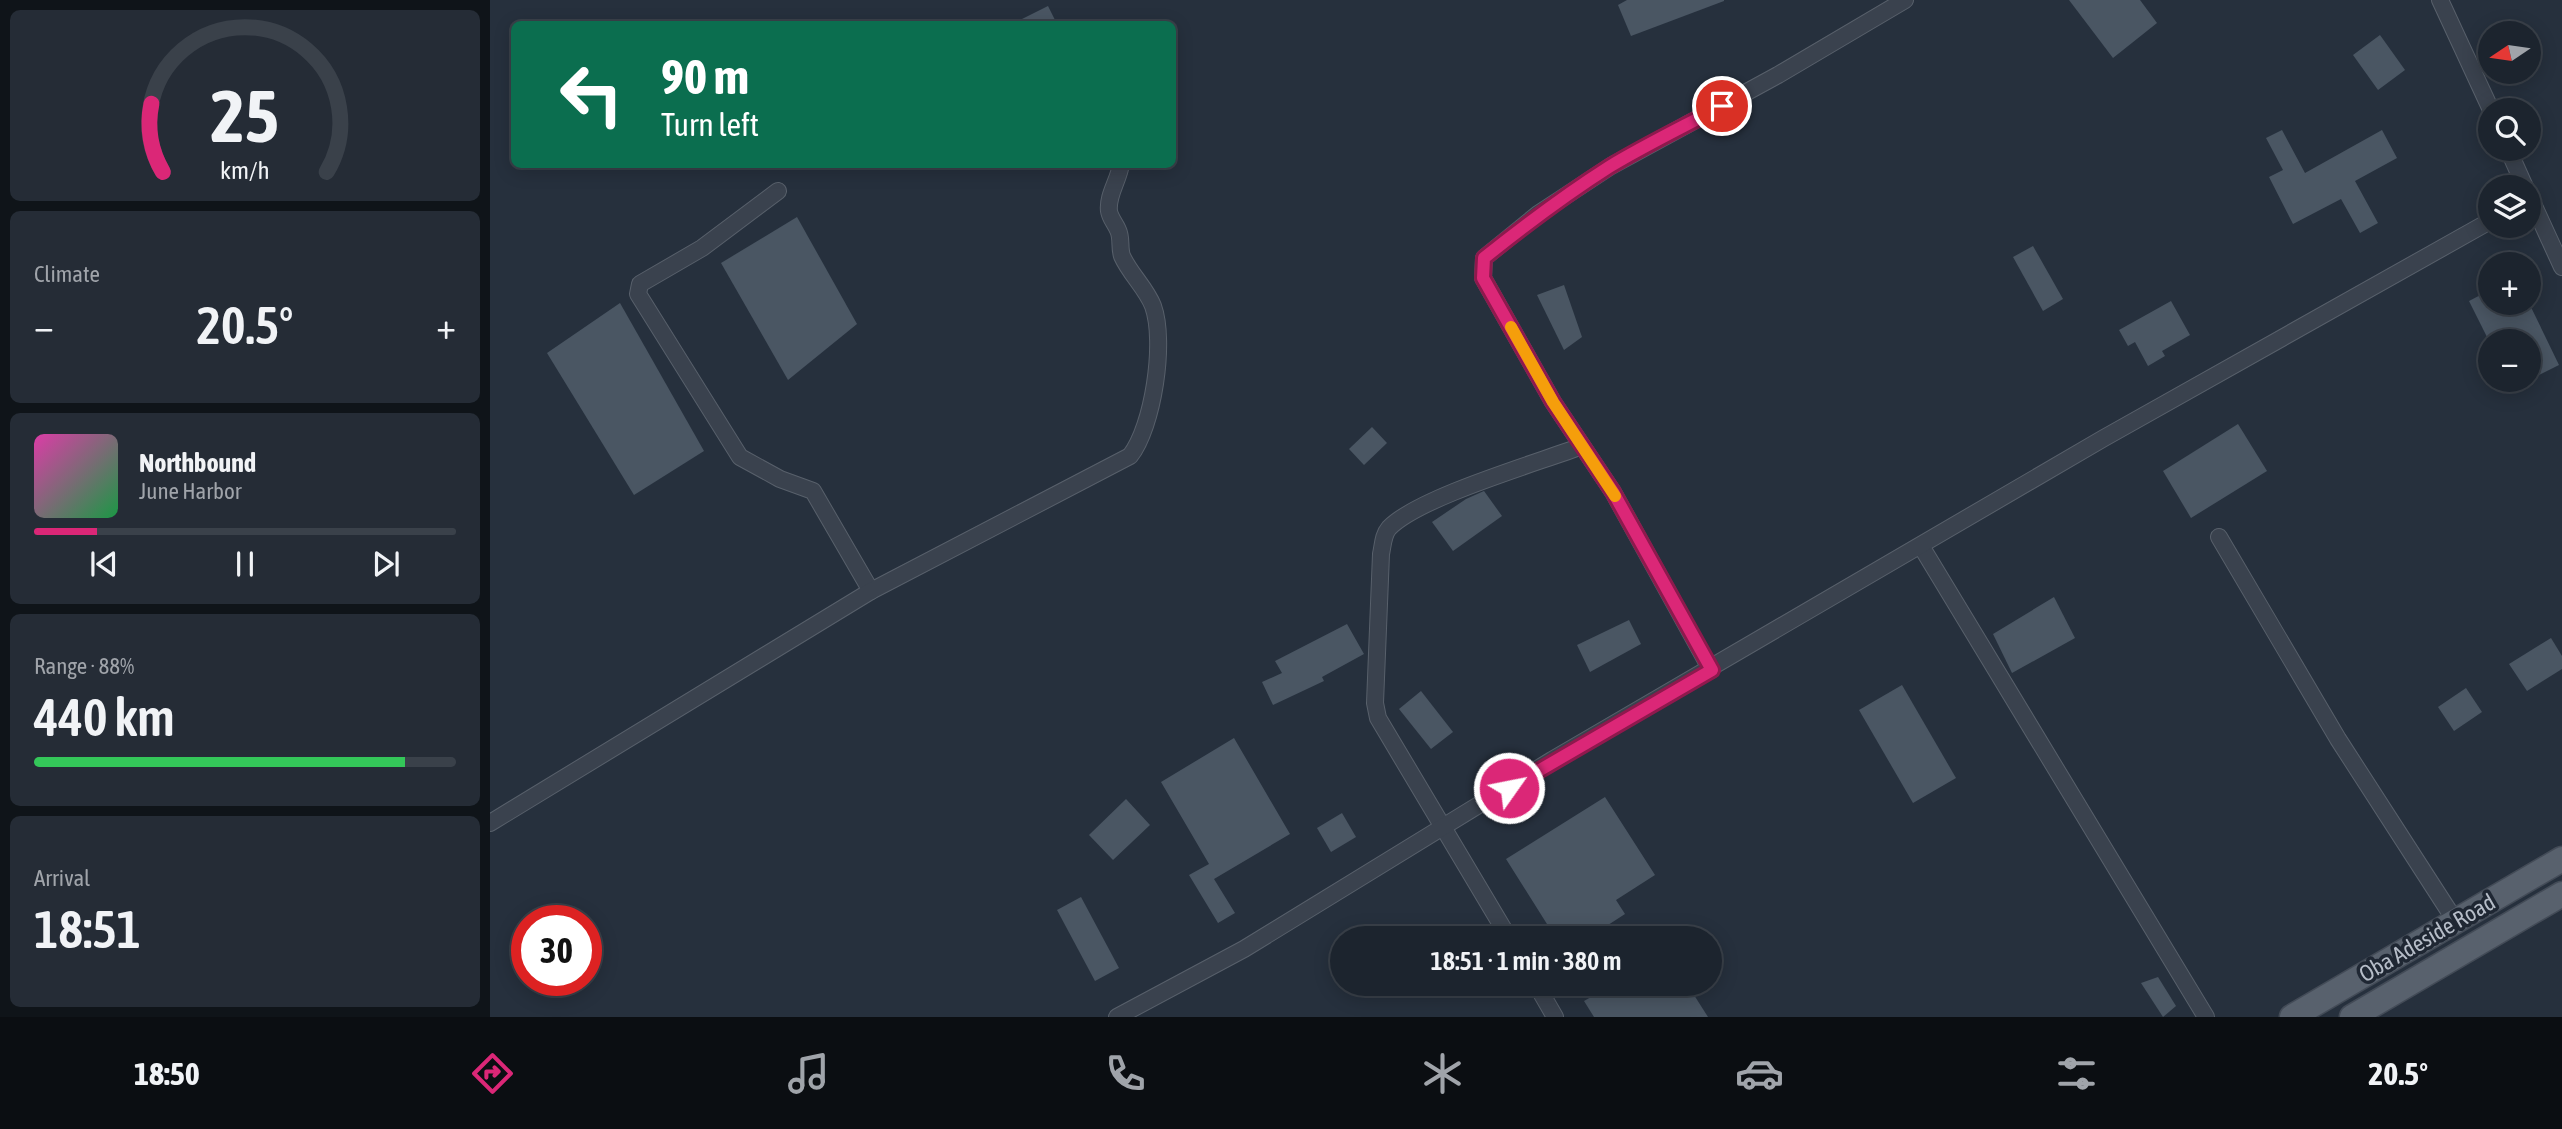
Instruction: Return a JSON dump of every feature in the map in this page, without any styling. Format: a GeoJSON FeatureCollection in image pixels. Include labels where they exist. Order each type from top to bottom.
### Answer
{"type":"FeatureCollection","features":[{"type":"Feature","properties":{"kind":"main road","name":"Oba Adeside Road"},"geometry":{"type":"LineString","coordinates":[[2292,1017],[2562,859]]}},
{"type":"Feature","properties":{"kind":"main road"},"geometry":{"type":"LineString","coordinates":[[2352,1017],[2562,894]]}},
{"type":"Feature","properties":{"kind":"street"},"geometry":{"type":"LineString","coordinates":[[1712,670],[1613,492],[1582,446],[1483,278],[1484,258],[1538,214],[1611,166],[1778,75],[1905,0]]}},
{"type":"Feature","properties":{"kind":"street"},"geometry":{"type":"LineString","coordinates":[[2440,0],[2485,98]]}},
{"type":"Feature","properties":{"kind":"street"},"geometry":{"type":"LineString","coordinates":[[490,822],[871,591],[1130,456],[1138,445],[1152,395],[1156,330],[1153,307],[1123,258],[1120,234],[1109,212],[1110,199],[1120,168]]}},
{"type":"Feature","properties":{"kind":"street"},"geometry":{"type":"LineString","coordinates":[[778,191],[702,248],[640,284],[638,294],[740,457],[780,479],[813,491],[822,501],[871,591]]}},
{"type":"Feature","properties":{"kind":"street"},"geometry":{"type":"LineString","coordinates":[[2541,223],[2562,267]]}},
{"type":"Feature","properties":{"kind":"street"},"geometry":{"type":"LineString","coordinates":[[1117,1017],[1244,949],[1446,828],[1552,760],[1712,670],[2104,438],[2478,228]]}},
{"type":"Feature","properties":{"kind":"street"},"geometry":{"type":"LineString","coordinates":[[1502,926],[1446,828],[1396,752],[1378,719],[1375,702],[1384,535],[1390,527],[1417,510],[1470,486],[1582,446]]}},
{"type":"Feature","properties":{"kind":"street"},"geometry":{"type":"LineString","coordinates":[[2219,537],[2338,738],[2456,922]]}},
{"type":"Feature","properties":{"kind":"street"},"geometry":{"type":"LineString","coordinates":[[1920,546],[2206,1017]]}},
{"type":"Feature","properties":{"kind":"street"},"geometry":{"type":"LineString","coordinates":[[1543,996],[1555,1017]]}},
{"type":"Feature","properties":{"kind":"building"},"geometry":{"type":"Polygon","coordinates":[[[1627,0],[1724,1],[1631,36],[1618,5],[1627,0]]]}},
{"type":"Feature","properties":{"kind":"building"},"geometry":{"type":"Polygon","coordinates":[[[2069,0],[2140,0],[2157,23],[2113,58],[2069,0]]]}},
{"type":"Feature","properties":{"kind":"building"},"geometry":{"type":"Polygon","coordinates":[[[1048,6],[1056,21],[1018,21],[1048,6]]]}},
{"type":"Feature","properties":{"kind":"building"},"geometry":{"type":"Polygon","coordinates":[[[2380,35],[2405,70],[2378,90],[2353,55],[2380,35]]]}},
{"type":"Feature","properties":{"kind":"building"},"geometry":{"type":"Polygon","coordinates":[[[2282,130],[2305,173],[2382,130],[2397,158],[2355,181],[2378,223],[2360,233],[2341,199],[2293,224],[2269,177],[2283,170],[2266,138],[2282,130]]]}},
{"type":"Feature","properties":{"kind":"building"},"geometry":{"type":"Polygon","coordinates":[[[797,217],[857,324],[788,380],[721,263],[797,217]]]}},
{"type":"Feature","properties":{"kind":"building"},"geometry":{"type":"Polygon","coordinates":[[[2033,246],[2063,299],[2043,311],[2013,257],[2033,246]]]}},
{"type":"Feature","properties":{"kind":"building"},"geometry":{"type":"Polygon","coordinates":[[[1564,285],[1582,337],[1564,350],[1537,295],[1564,285]]]}},
{"type":"Feature","properties":{"kind":"building"},"geometry":{"type":"Polygon","coordinates":[[[2478,296],[2478,315],[2535,315],[2559,365],[2541,374],[2541,329],[2483,329],[2469,301],[2478,296]]]}},
{"type":"Feature","properties":{"kind":"building"},"geometry":{"type":"Polygon","coordinates":[[[2171,301],[2190,335],[2162,351],[2165,356],[2148,366],[2135,342],[2128,346],[2119,330],[2171,301]]]}},
{"type":"Feature","properties":{"kind":"building"},"geometry":{"type":"Polygon","coordinates":[[[620,303],[704,451],[634,495],[547,353],[620,303]]]}},
{"type":"Feature","properties":{"kind":"building"},"geometry":{"type":"Polygon","coordinates":[[[2238,424],[2267,471],[2191,518],[2163,471],[2238,424]]]}},
{"type":"Feature","properties":{"kind":"building"},"geometry":{"type":"Polygon","coordinates":[[[1372,427],[1387,443],[1364,465],[1349,449],[1372,427]]]}},
{"type":"Feature","properties":{"kind":"building"},"geometry":{"type":"Polygon","coordinates":[[[1484,491],[1502,516],[1453,551],[1432,522],[1466,499],[1484,491]]]}},
{"type":"Feature","properties":{"kind":"building"},"geometry":{"type":"Polygon","coordinates":[[[2054,597],[2075,638],[2012,673],[1993,634],[2054,597]]]}},
{"type":"Feature","properties":{"kind":"building"},"geometry":{"type":"Polygon","coordinates":[[[1629,620],[1641,644],[1590,672],[1577,645],[1629,620]]]}},
{"type":"Feature","properties":{"kind":"building"},"geometry":{"type":"Polygon","coordinates":[[[1347,624],[1364,654],[1322,677],[1324,681],[1273,705],[1262,682],[1282,673],[1275,661],[1347,624]]]}},
{"type":"Feature","properties":{"kind":"building"},"geometry":{"type":"Polygon","coordinates":[[[2551,638],[2562,656],[2562,669],[2527,691],[2509,664],[2551,638]]]}},
{"type":"Feature","properties":{"kind":"building"},"geometry":{"type":"Polygon","coordinates":[[[1902,685],[1956,778],[1913,803],[1859,710],[1902,685]]]}},
{"type":"Feature","properties":{"kind":"building"},"geometry":{"type":"Polygon","coordinates":[[[2466,688],[2482,712],[2454,731],[2438,707],[2466,688]]]}},
{"type":"Feature","properties":{"kind":"building"},"geometry":{"type":"Polygon","coordinates":[[[1421,691],[1453,732],[1431,749],[1399,709],[1421,691]]]}},
{"type":"Feature","properties":{"kind":"building"},"geometry":{"type":"Polygon","coordinates":[[[1234,738],[1290,834],[1214,879],[1235,913],[1218,923],[1189,875],[1209,864],[1161,782],[1234,738]]]}},
{"type":"Feature","properties":{"kind":"building"},"geometry":{"type":"Polygon","coordinates":[[[1605,797],[1655,875],[1616,900],[1625,914],[1606,926],[1548,926],[1506,859],[1605,797]]]}},
{"type":"Feature","properties":{"kind":"building"},"geometry":{"type":"Polygon","coordinates":[[[1126,799],[1150,825],[1113,860],[1089,835],[1126,799]]]}},
{"type":"Feature","properties":{"kind":"building"},"geometry":{"type":"Polygon","coordinates":[[[1342,813],[1356,837],[1331,852],[1317,828],[1342,813]]]}},
{"type":"Feature","properties":{"kind":"building"},"geometry":{"type":"Polygon","coordinates":[[[1081,897],[1119,968],[1095,981],[1057,910],[1081,897]]]}},
{"type":"Feature","properties":{"kind":"building"},"geometry":{"type":"Polygon","coordinates":[[[2158,977],[2176,1006],[2163,1017],[2141,983],[2158,977]]]}},
{"type":"Feature","properties":{"kind":"building"},"geometry":{"type":"Polygon","coordinates":[[[1593,996],[1695,996],[1708,1017],[1594,1017],[1584,1001],[1593,996]]]}},
{"type":"Feature","properties":{"kind":"slow traffic"},"geometry":{"type":"LineString","coordinates":[[1511,327],[1553,402],[1615,496]]}},
{"type":"Feature","properties":{"kind":"route"},"geometry":{"type":"LineString","coordinates":[[1509,788],[1552,760],[1712,670],[1613,492],[1541,381],[1483,278],[1481,265],[1484,258],[1538,214],[1574,190],[1611,166],[1722,106]]}}]}
